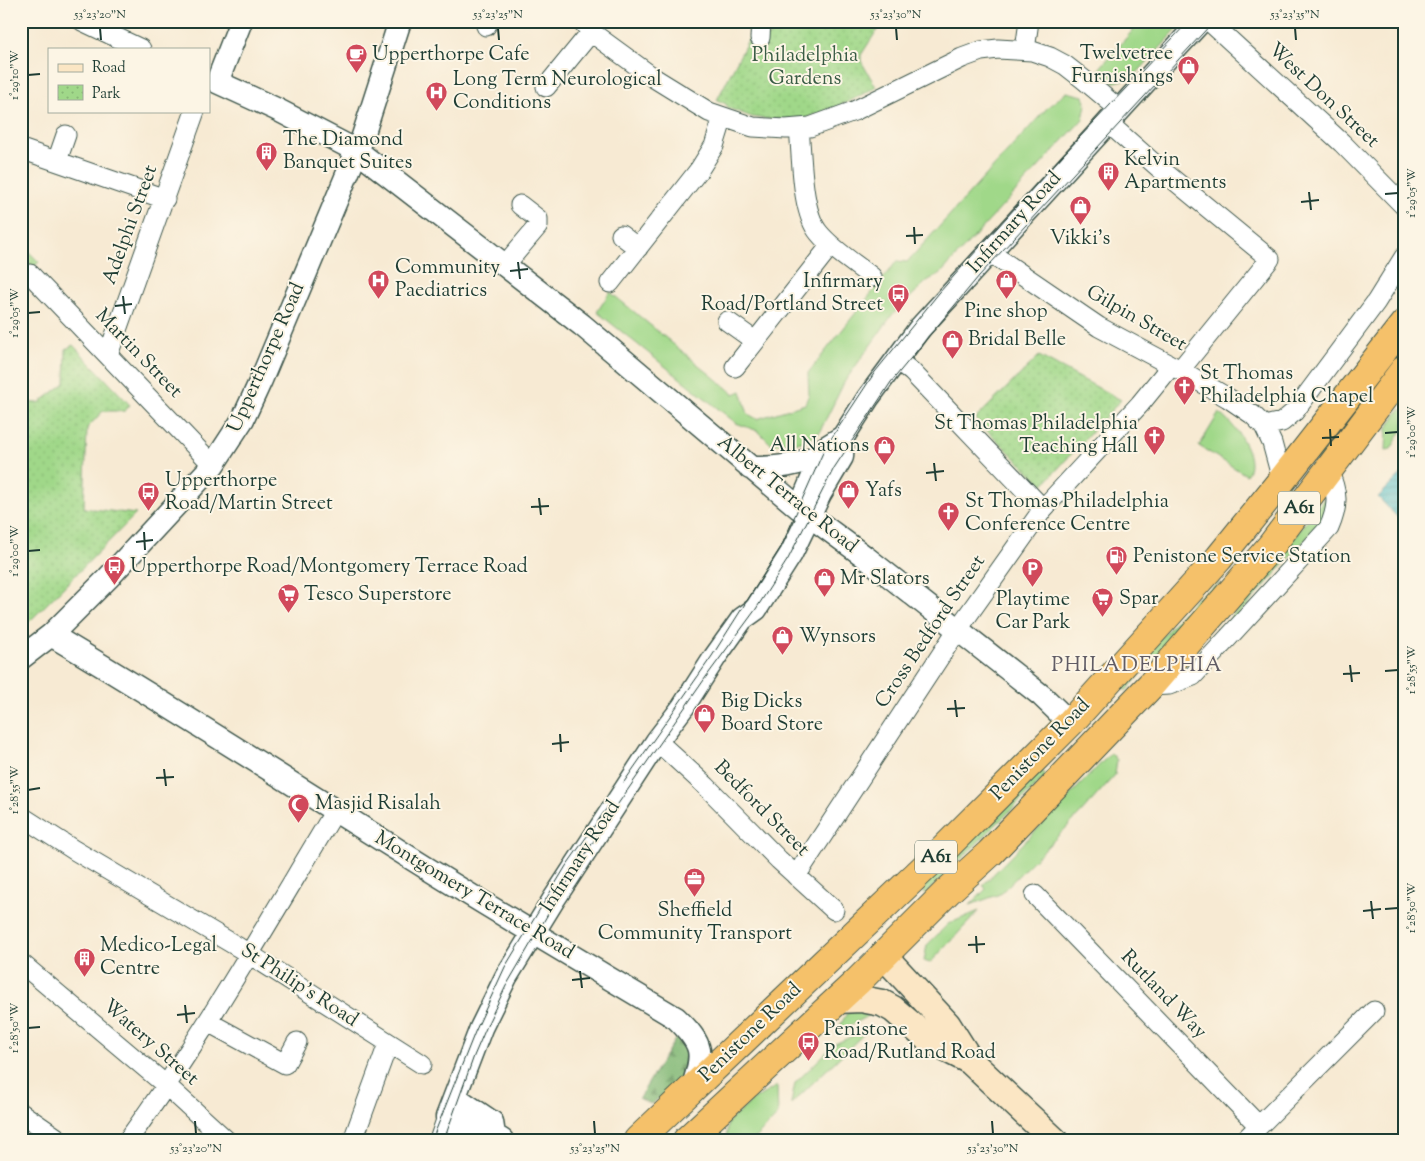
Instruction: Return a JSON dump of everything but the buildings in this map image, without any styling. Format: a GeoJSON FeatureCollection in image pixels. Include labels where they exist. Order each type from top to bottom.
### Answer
{"type":"FeatureCollection","features":[{"type":"Feature","properties":{"kind":"highway","name":"Penistone Road"},"geometry":{"type":"LineString","coordinates":[[638,1140],[942,850],[1070,723],[1219,558],[1404,324]]}},
{"type":"Feature","properties":{"kind":"highway","name":"A61"},"geometry":{"type":"LineString","coordinates":[[696,1137],[990,853],[1150,686],[1271,546],[1404,370]]}},
{"type":"Feature","properties":{"kind":"highway"},"geometry":{"type":"LineString","coordinates":[[1274,490],[1314,471],[1328,470]]}},
{"type":"Feature","properties":{"kind":"highway"},"geometry":{"type":"LineString","coordinates":[[1070,723],[1075,733],[1079,762]]}},
{"type":"Feature","properties":{"kind":"highway"},"geometry":{"type":"LineString","coordinates":[[799,987],[860,955],[883,956]]}},
{"type":"Feature","properties":{"kind":"main road"},"geometry":{"type":"LineString","coordinates":[[883,956],[947,1024],[971,1062],[1054,1140]]}},
{"type":"Feature","properties":{"kind":"main road"},"geometry":{"type":"LineString","coordinates":[[837,1000],[861,999],[882,1003],[893,1009],[929,1040],[971,1062]]}},
{"type":"Feature","properties":{"kind":"street"},"geometry":{"type":"LineString","coordinates":[[82,21],[139,48]]}},
{"type":"Feature","properties":{"kind":"street"},"geometry":{"type":"LineString","coordinates":[[213,80],[241,21]]}},
{"type":"Feature","properties":{"kind":"street","name":"Upperthorpe Road"},"geometry":{"type":"LineString","coordinates":[[21,658],[50,635],[108,578],[213,465],[243,419],[357,151],[400,21]]}},
{"type":"Feature","properties":{"kind":"street"},"geometry":{"type":"LineString","coordinates":[[1025,50],[1029,21]]}},
{"type":"Feature","properties":{"kind":"street","name":"Infirmary Road"},"geometry":{"type":"LineString","coordinates":[[805,512],[825,448],[843,437],[868,398],[920,328],[1201,21]]}},
{"type":"Feature","properties":{"kind":"street","name":"West Don Street"},"geometry":{"type":"LineString","coordinates":[[1209,21],[1342,143],[1404,206]]}},
{"type":"Feature","properties":{"kind":"street"},"geometry":{"type":"LineString","coordinates":[[546,87],[586,26],[654,78],[709,112],[753,127],[771,129],[810,127],[847,114],[950,64],[981,51],[998,48],[1025,50],[1050,57],[1065,65],[1114,116]]}},
{"type":"Feature","properties":{"kind":"street","name":"Albert Terrace Road"},"geometry":{"type":"LineString","coordinates":[[213,80],[302,122],[357,151],[505,265],[652,384],[750,468],[958,629],[1042,696],[1070,723]]}},
{"type":"Feature","properties":{"kind":"street","name":"Adelphi Street"},"geometry":{"type":"LineString","coordinates":[[108,355],[195,112]]}},
{"type":"Feature","properties":{"kind":"street","name":"Cross Bedford Street"},"geometry":{"type":"LineString","coordinates":[[796,876],[958,629],[1043,508],[1175,368],[1270,258],[1158,167],[1114,116]]}},
{"type":"Feature","properties":{"kind":"street"},"geometry":{"type":"LineString","coordinates":[[610,283],[700,170],[714,146],[723,117]]}},
{"type":"Feature","properties":{"kind":"street"},"geometry":{"type":"LineString","coordinates":[[799,128],[809,216],[817,232],[872,277]]}},
{"type":"Feature","properties":{"kind":"street"},"geometry":{"type":"LineString","coordinates":[[57,161],[66,135]]}},
{"type":"Feature","properties":{"kind":"street"},"geometry":{"type":"LineString","coordinates":[[21,149],[165,199]]}},
{"type":"Feature","properties":{"kind":"street"},"geometry":{"type":"LineString","coordinates":[[505,265],[538,226],[538,219],[520,205]]}},
{"type":"Feature","properties":{"kind":"street"},"geometry":{"type":"LineString","coordinates":[[621,235],[638,248]]}},
{"type":"Feature","properties":{"kind":"street"},"geometry":{"type":"LineString","coordinates":[[735,367],[831,245]]}},
{"type":"Feature","properties":{"kind":"street","name":"Gilpin Street"},"geometry":{"type":"LineString","coordinates":[[989,252],[1099,327],[1242,407],[1264,426],[1275,452],[1274,490]]}},
{"type":"Feature","properties":{"kind":"street"},"geometry":{"type":"LineString","coordinates":[[1264,426],[1282,422],[1294,412],[1376,302],[1404,257]]}},
{"type":"Feature","properties":{"kind":"street","name":"Martin Street"},"geometry":{"type":"LineString","coordinates":[[30,274],[213,465]]}},
{"type":"Feature","properties":{"kind":"street"},"geometry":{"type":"LineString","coordinates":[[727,321],[755,341]]}},
{"type":"Feature","properties":{"kind":"street"},"geometry":{"type":"LineString","coordinates":[[896,359],[912,372],[1043,508]]}},
{"type":"Feature","properties":{"kind":"street","name":"Infirmary Road"},"geometry":{"type":"LineString","coordinates":[[439,1140],[481,1028],[506,977],[532,933],[657,741],[683,707],[712,660],[742,619],[746,603],[785,541],[824,488],[842,456],[843,437]]}},
{"type":"Feature","properties":{"kind":"street"},"geometry":{"type":"LineString","coordinates":[[750,468],[790,466],[811,460],[823,453]]}},
{"type":"Feature","properties":{"kind":"street"},"geometry":{"type":"LineString","coordinates":[[1150,686],[1169,685],[1194,676],[1329,528],[1334,518],[1337,502],[1335,486],[1328,470]]}},
{"type":"Feature","properties":{"kind":"street","name":"Montgomery Terrace Road"},"geometry":{"type":"LineString","coordinates":[[50,635],[130,682],[532,933],[676,1018],[698,1042],[700,1058],[692,1089]]}},
{"type":"Feature","properties":{"kind":"street","name":"Bedford Street"},"geometry":{"type":"LineString","coordinates":[[657,741],[701,781],[796,876],[834,910]]}},
{"type":"Feature","properties":{"kind":"street"},"geometry":{"type":"LineString","coordinates":[[128,1140],[167,1086],[208,1022],[335,811]]}},
{"type":"Feature","properties":{"kind":"street","name":"St Philip's Road"},"geometry":{"type":"LineString","coordinates":[[21,816],[74,850],[248,954],[422,1064]]}},
{"type":"Feature","properties":{"kind":"street","name":"Rutland Way"},"geometry":{"type":"LineString","coordinates":[[1034,895],[1259,1126]]}},
{"type":"Feature","properties":{"kind":"street","name":"Watery Street"},"geometry":{"type":"LineString","coordinates":[[21,963],[167,1086],[226,1140]]}},
{"type":"Feature","properties":{"kind":"street"},"geometry":{"type":"LineString","coordinates":[[1245,1140],[1374,1011]]}},
{"type":"Feature","properties":{"kind":"street"},"geometry":{"type":"LineString","coordinates":[[208,1022],[285,1064],[297,1042]]}},
{"type":"Feature","properties":{"kind":"street"},"geometry":{"type":"LineString","coordinates":[[356,1139],[388,1044]]}},
{"type":"Feature","properties":{"kind":"street"},"geometry":{"type":"LineString","coordinates":[[451,1107],[480,1138],[498,1137]]}},
{"type":"Feature","properties":{"kind":"street"},"geometry":{"type":"LineString","coordinates":[[21,1113],[60,1140]]}},
{"type":"Feature","properties":{"kind":"green space","name":"Philadelphia Gardens"},"geometry":{"type":"Polygon","coordinates":[[[772,21],[883,21],[861,55],[861,61],[876,87],[846,103],[803,119],[773,120],[752,117],[728,108],[726,104],[717,100],[749,38],[770,36],[772,21]]]}},
{"type":"Feature","properties":{"kind":"green space"},"geometry":{"type":"Polygon","coordinates":[[[1141,21],[1185,21],[1137,73],[1127,79],[1115,82],[1104,81],[1099,69],[1141,21]]]}},
{"type":"Feature","properties":{"kind":"green space"},"geometry":{"type":"Polygon","coordinates":[[[1067,92],[1083,96],[1086,105],[1083,119],[941,273],[927,281],[892,315],[845,381],[819,433],[803,442],[771,444],[758,431],[736,423],[597,312],[610,292],[734,394],[741,391],[748,414],[757,419],[805,404],[809,394],[808,373],[897,261],[907,262],[1049,106],[1067,92]]]}},
{"type":"Feature","properties":{"kind":"green space"},"geometry":{"type":"Polygon","coordinates":[[[21,244],[39,262],[21,279],[21,244]]]}},
{"type":"Feature","properties":{"kind":"green space"},"geometry":{"type":"Polygon","coordinates":[[[73,345],[130,405],[125,411],[103,411],[87,428],[84,508],[136,514],[25,626],[24,656],[21,658],[21,402],[39,403],[65,383],[66,349],[73,345]]]}},
{"type":"Feature","properties":{"kind":"green space"},"geometry":{"type":"Polygon","coordinates":[[[1039,356],[1121,400],[1043,485],[975,419],[1039,356]]]}},
{"type":"Feature","properties":{"kind":"green space"},"geometry":{"type":"Polygon","coordinates":[[[1362,397],[1369,401],[1325,460],[1314,459],[1362,397]]]}},
{"type":"Feature","properties":{"kind":"green space"},"geometry":{"type":"Polygon","coordinates":[[[1400,409],[1404,411],[1404,427],[1391,449],[1386,450],[1387,428],[1400,409]]]}},
{"type":"Feature","properties":{"kind":"green space"},"geometry":{"type":"Polygon","coordinates":[[[1219,413],[1232,424],[1248,451],[1250,460],[1246,475],[1199,446],[1219,413]]]}},
{"type":"Feature","properties":{"kind":"green space"},"geometry":{"type":"Polygon","coordinates":[[[1327,495],[1330,500],[1322,521],[1221,635],[1217,635],[1327,495]]]}},
{"type":"Feature","properties":{"kind":"green space"},"geometry":{"type":"Polygon","coordinates":[[[1220,582],[1126,691],[1118,685],[1195,600],[1220,582]]]}},
{"type":"Feature","properties":{"kind":"green space"},"geometry":{"type":"Polygon","coordinates":[[[1111,753],[1117,760],[1115,775],[1079,815],[1000,894],[970,905],[986,889],[983,885],[1111,753]]]}},
{"type":"Feature","properties":{"kind":"green space"},"geometry":{"type":"Polygon","coordinates":[[[1040,769],[1046,776],[925,894],[921,887],[1040,769]]]}},
{"type":"Feature","properties":{"kind":"green space"},"geometry":{"type":"Polygon","coordinates":[[[979,911],[930,963],[924,961],[927,945],[948,924],[979,911]]]}},
{"type":"Feature","properties":{"kind":"green space"},"geometry":{"type":"Polygon","coordinates":[[[862,1010],[873,1013],[836,1033],[847,1013],[862,1010]]]}},
{"type":"Feature","properties":{"kind":"green space"},"geometry":{"type":"Polygon","coordinates":[[[870,1028],[791,1104],[795,1083],[835,1044],[870,1028]]]}},
{"type":"Feature","properties":{"kind":"green space"},"geometry":{"type":"Polygon","coordinates":[[[676,1038],[685,1051],[687,1062],[685,1073],[676,1085],[651,1104],[639,1098],[676,1038]]]}},
{"type":"Feature","properties":{"kind":"green space"},"geometry":{"type":"Polygon","coordinates":[[[777,1086],[778,1115],[753,1140],[726,1140],[728,1122],[753,1100],[777,1086]]]}},
{"type":"Feature","properties":{"kind":"water"},"geometry":{"type":"Polygon","coordinates":[[[1404,471],[1404,515],[1400,520],[1378,497],[1404,471]]]}},
{"type":"Feature","properties":{"kind":"tram line"},"geometry":{"type":"LineString","coordinates":[[624,782],[712,656],[781,547],[825,448],[875,372],[969,259],[1063,155],[1189,21]]}},
{"type":"Feature","properties":{"kind":"tram line"},"geometry":{"type":"LineString","coordinates":[[444,1140],[474,1056],[489,1021],[506,986],[558,897],[611,814],[706,677],[756,609],[788,559],[834,468],[891,382],[979,276],[1214,21]]}},
{"type":"Feature","properties":{"kind":"tram line"},"geometry":{"type":"LineString","coordinates":[[432,1140],[475,1032],[505,967],[566,866],[609,805]]}},
{"type":"Feature","properties":{"kind":"place","name":"Upperthorpe Cafe"},"geometry":{"type":"Point","coordinates":[356,74]}},
{"type":"Feature","properties":{"kind":"place","name":"Twelvetree Furnishings"},"geometry":{"type":"Point","coordinates":[1189,85]}},
{"type":"Feature","properties":{"kind":"place","name":"Long Term Neurological Conditions"},"geometry":{"type":"Point","coordinates":[437,111]}},
{"type":"Feature","properties":{"kind":"place","name":"The Diamond Banquet Suites"},"geometry":{"type":"Point","coordinates":[267,171]}},
{"type":"Feature","properties":{"kind":"place","name":"Kelvin Apartments"},"geometry":{"type":"Point","coordinates":[1108,191]}},
{"type":"Feature","properties":{"kind":"place","name":"Vikki's"},"geometry":{"type":"Point","coordinates":[1080,226]}},
{"type":"Feature","properties":{"kind":"place","name":"Community Paediatrics"},"geometry":{"type":"Point","coordinates":[379,299]}},
{"type":"Feature","properties":{"kind":"place","name":"Pine shop"},"geometry":{"type":"Point","coordinates":[1006,299]}},
{"type":"Feature","properties":{"kind":"place","name":"Infirmary Road/Portland Street"},"geometry":{"type":"Point","coordinates":[899,313]}},
{"type":"Feature","properties":{"kind":"place","name":"Bridal Belle"},"geometry":{"type":"Point","coordinates":[952,359]}},
{"type":"Feature","properties":{"kind":"place","name":"St Thomas Philadelphia Chapel"},"geometry":{"type":"Point","coordinates":[1184,405]}},
{"type":"Feature","properties":{"kind":"place","name":"St Thomas Philadelphia Teaching Hall"},"geometry":{"type":"Point","coordinates":[1154,455]}},
{"type":"Feature","properties":{"kind":"place","name":"All Nations"},"geometry":{"type":"Point","coordinates":[885,465]}},
{"type":"Feature","properties":{"kind":"place","name":"Yafs"},"geometry":{"type":"Point","coordinates":[849,510]}},
{"type":"Feature","properties":{"kind":"place","name":"Upperthorpe Road/Martin Street"},"geometry":{"type":"Point","coordinates":[149,511]}},
{"type":"Feature","properties":{"kind":"place","name":"St Thomas Philadelphia Conference Centre"},"geometry":{"type":"Point","coordinates":[949,532]}},
{"type":"Feature","properties":{"kind":"place","name":"Penistone Service Station"},"geometry":{"type":"Point","coordinates":[1117,576]}},
{"type":"Feature","properties":{"kind":"place","name":"Upperthorpe Road/Montgomery Terrace Road"},"geometry":{"type":"Point","coordinates":[114,586]}},
{"type":"Feature","properties":{"kind":"place","name":"Playtime Car Park"},"geometry":{"type":"Point","coordinates":[1033,587]}},
{"type":"Feature","properties":{"kind":"place","name":"Mr Slators"},"geometry":{"type":"Point","coordinates":[824,598]}},
{"type":"Feature","properties":{"kind":"place","name":"Tesco Superstore"},"geometry":{"type":"Point","coordinates":[288,614]}},
{"type":"Feature","properties":{"kind":"place","name":"Spar"},"geometry":{"type":"Point","coordinates":[1103,618]}},
{"type":"Feature","properties":{"kind":"place","name":"Wynsors"},"geometry":{"type":"Point","coordinates":[783,656]}},
{"type":"Feature","properties":{"kind":"place","name":"Big Dicks Board Store"},"geometry":{"type":"Point","coordinates":[705,733]}},
{"type":"Feature","properties":{"kind":"place","name":"Masjid Risalah"},"geometry":{"type":"Point","coordinates":[299,823]}},
{"type":"Feature","properties":{"kind":"place","name":"Sheffield Community Transport"},"geometry":{"type":"Point","coordinates":[695,898]}},
{"type":"Feature","properties":{"kind":"place","name":"Medico-Legal Centre"},"geometry":{"type":"Point","coordinates":[84,977]}},
{"type":"Feature","properties":{"kind":"place","name":"Penistone Road/Rutland Road"},"geometry":{"type":"Point","coordinates":[808,1061]}},
{"type":"Feature","properties":{"kind":"district","name":"PHILADELPHIA"},"geometry":{"type":"Point","coordinates":[1137,666]}}]}
